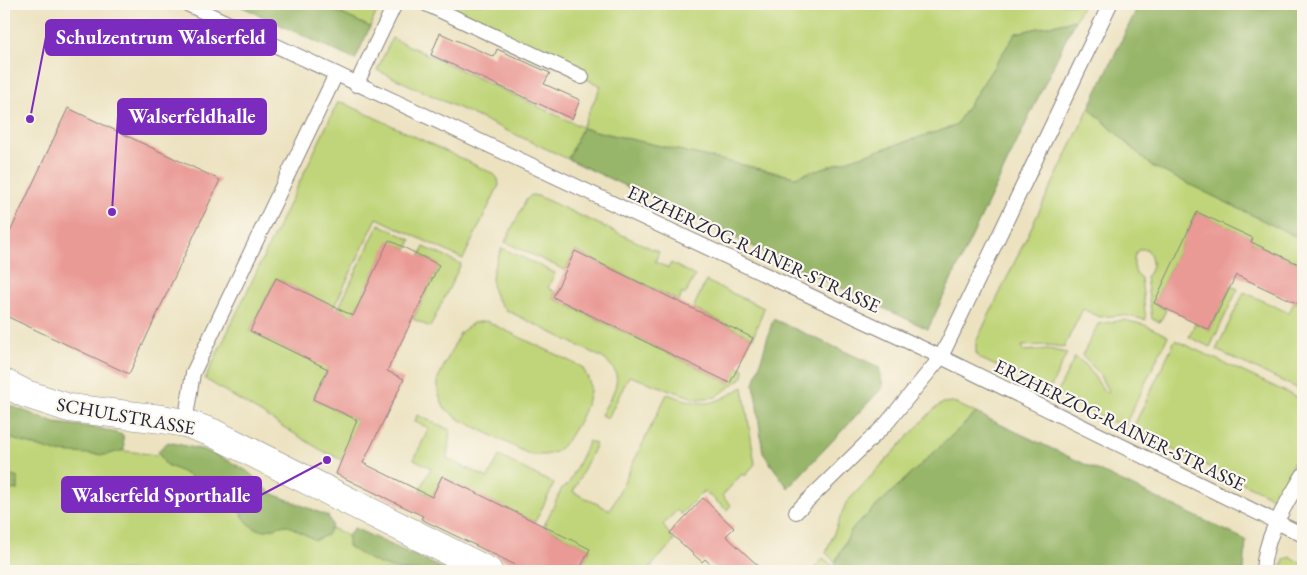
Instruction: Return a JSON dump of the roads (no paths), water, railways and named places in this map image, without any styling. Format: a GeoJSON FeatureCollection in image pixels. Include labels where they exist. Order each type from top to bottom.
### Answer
{"type":"FeatureCollection","features":[{"type":"Feature","properties":{"kind":"street","name":"SCHULSTRASSE"},"geometry":{"type":"LineString","coordinates":[[4,384],[69,408],[185,423],[213,433],[488,571]]}},
{"type":"Feature","properties":{"kind":"lane","name":"ERZHERZOG-RAINER-STRASSE"},"geometry":{"type":"LineString","coordinates":[[187,4],[356,85],[941,357],[1303,535]]}},
{"type":"Feature","properties":{"kind":"lane"},"geometry":{"type":"LineString","coordinates":[[356,85],[395,4]]}},
{"type":"Feature","properties":{"kind":"lane"},"geometry":{"type":"LineString","coordinates":[[426,4],[582,77]]}},
{"type":"Feature","properties":{"kind":"lane"},"geometry":{"type":"LineString","coordinates":[[796,512],[886,424],[941,357],[1110,4]]}},
{"type":"Feature","properties":{"kind":"lane"},"geometry":{"type":"LineString","coordinates":[[185,423],[193,373],[336,74]]}},
{"type":"Feature","properties":{"kind":"lane"},"geometry":{"type":"LineString","coordinates":[[1263,571],[1264,558],[1275,522],[1303,475]]}},
{"type":"Feature","properties":{"kind":"place","name":"Schulzentrum Walserfeld"},"geometry":{"type":"Point","coordinates":[30,119]}},
{"type":"Feature","properties":{"kind":"place","name":"Walserfeldhalle"},"geometry":{"type":"Point","coordinates":[112,212]}},
{"type":"Feature","properties":{"kind":"place","name":"Walserfeld Sporthalle"},"geometry":{"type":"Point","coordinates":[327,460]}}]}
